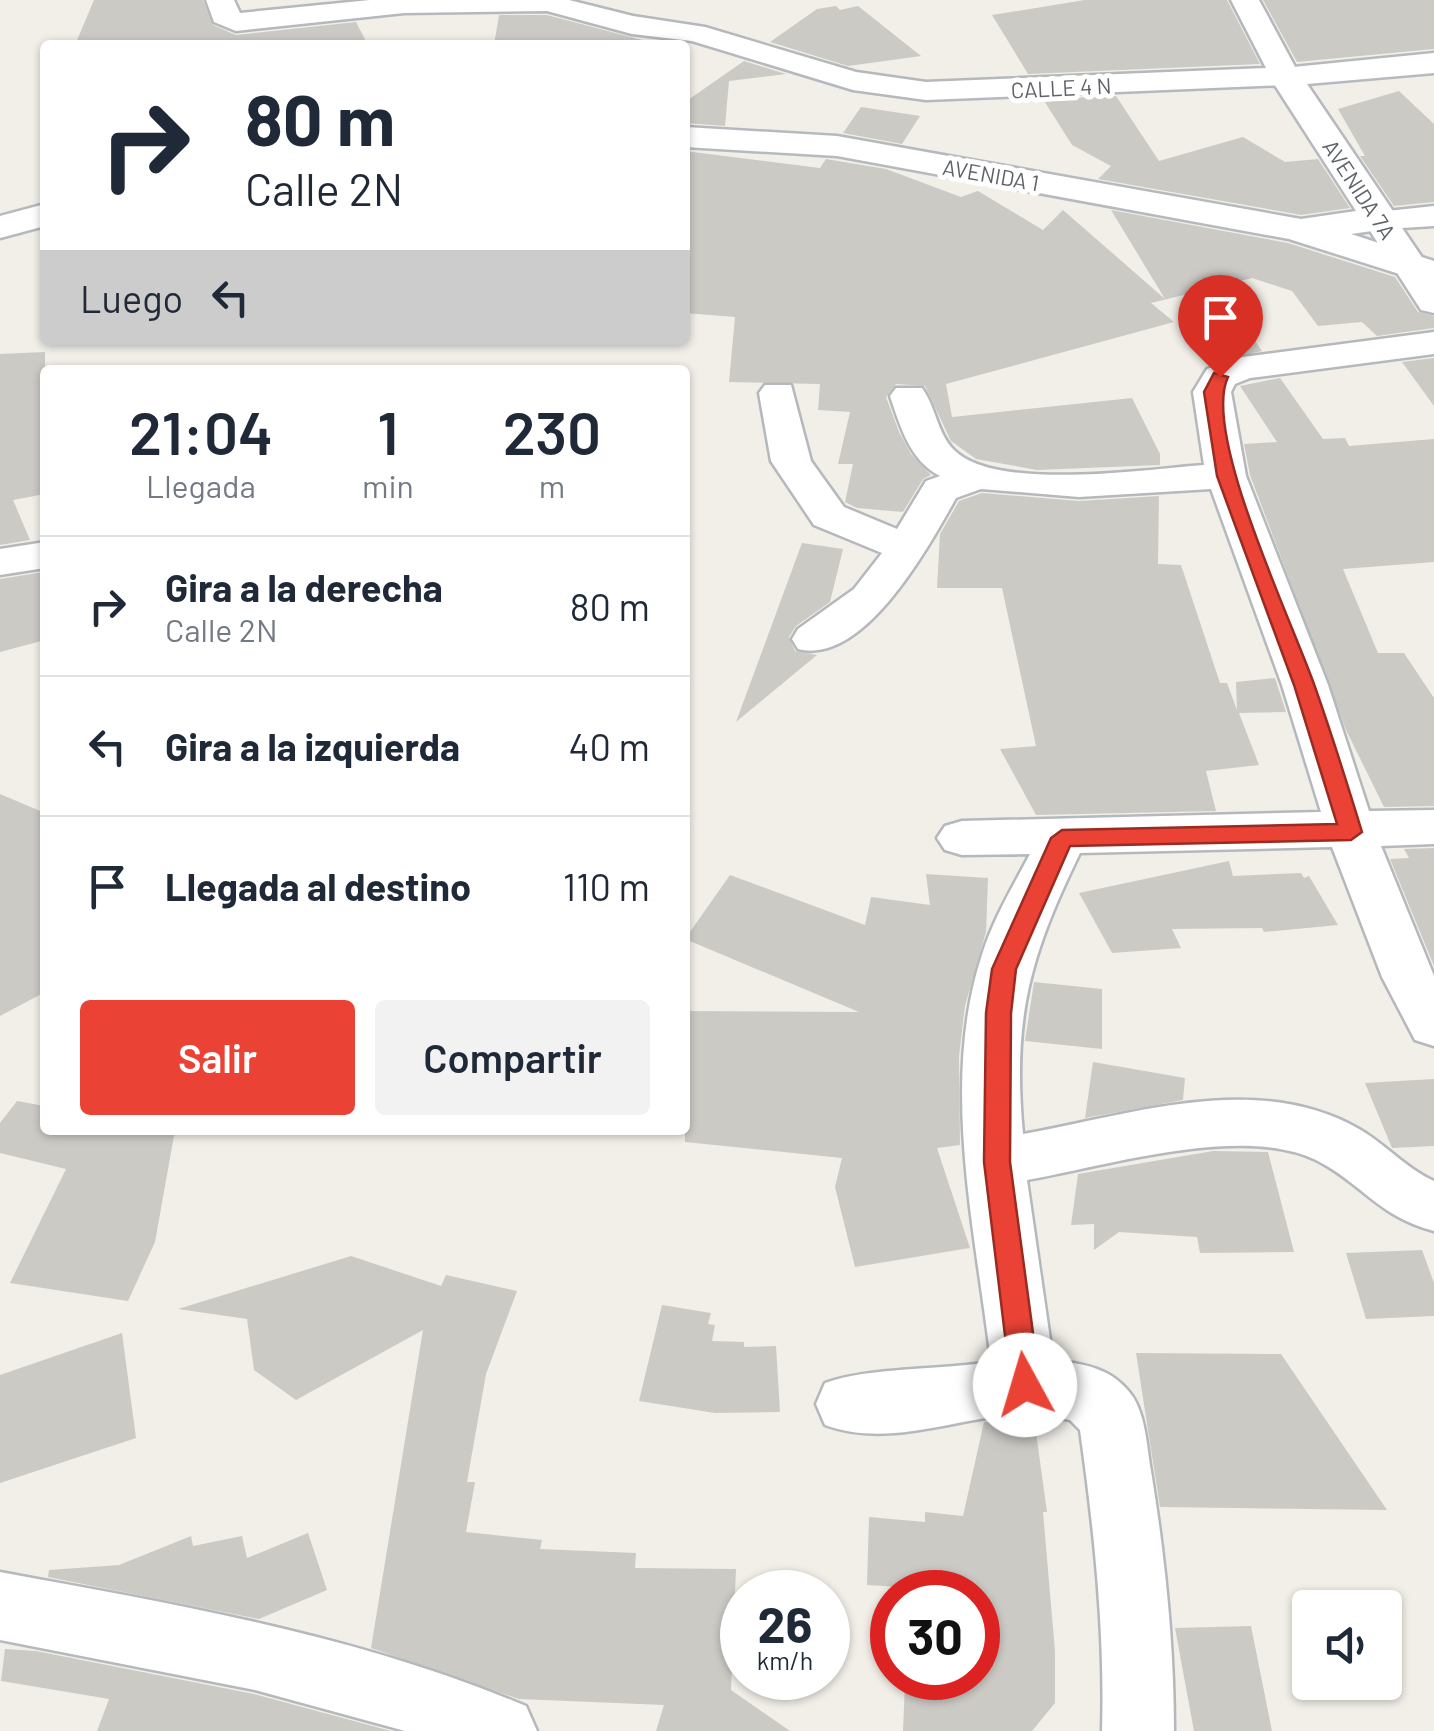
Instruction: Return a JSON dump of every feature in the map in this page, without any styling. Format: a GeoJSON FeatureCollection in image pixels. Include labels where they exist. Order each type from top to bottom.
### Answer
{"type":"FeatureCollection","features":[{"type":"Feature","properties":{"kind":"street","name":"CALLE 4 N"},"geometry":{"type":"LineString","coordinates":[[220,0],[224,16],[236,22],[404,5],[546,3],[632,25],[694,19],[853,81],[926,91],[1286,76],[1434,63]]}},
{"type":"Feature","properties":{"kind":"street"},"geometry":{"type":"LineString","coordinates":[[1245,0],[1286,76]]}},
{"type":"Feature","properties":{"kind":"street","name":"AVENIDA 7A"},"geometry":{"type":"LineString","coordinates":[[1286,76],[1380,220],[1422,269],[1434,302]]}},
{"type":"Feature","properties":{"kind":"street","name":"AVENIDA 1"},"geometry":{"type":"LineString","coordinates":[[690,137],[837,146],[1296,229]]}},
{"type":"Feature","properties":{"kind":"street"},"geometry":{"type":"LineString","coordinates":[[0,227],[40,215]]}},
{"type":"Feature","properties":{"kind":"street"},"geometry":{"type":"LineString","coordinates":[[1296,229],[1434,216]]}},
{"type":"Feature","properties":{"kind":"street"},"geometry":{"type":"LineString","coordinates":[[1296,229],[1422,269]]}},
{"type":"Feature","properties":{"kind":"street"},"geometry":{"type":"LineString","coordinates":[[1434,343],[1243,368],[1220,377],[1212,392],[1226,476],[1304,685],[1351,832],[1408,977],[1434,1025]]}},
{"type":"Feature","properties":{"kind":"street"},"geometry":{"type":"LineString","coordinates":[[778,393],[792,461],[830,516],[907,548]]}},
{"type":"Feature","properties":{"kind":"street"},"geometry":{"type":"LineString","coordinates":[[908,396],[926,441],[946,464],[975,478],[1047,484],[1226,476]]}},
{"type":"Feature","properties":{"kind":"street"},"geometry":{"type":"LineString","coordinates":[[814,639],[870,599],[907,548],[940,490],[975,478]]}},
{"type":"Feature","properties":{"kind":"street"},"geometry":{"type":"LineString","coordinates":[[0,562],[40,556]]}},
{"type":"Feature","properties":{"kind":"street"},"geometry":{"type":"LineString","coordinates":[[962,838],[1351,832],[1434,827]]}},
{"type":"Feature","properties":{"kind":"street"},"geometry":{"type":"LineString","coordinates":[[1025,1385],[997,1162],[994,1103],[1004,969],[1062,838]]}},
{"type":"Feature","properties":{"kind":"street"},"geometry":{"type":"LineString","coordinates":[[997,1162],[1215,1123],[1268,1121],[1337,1144],[1414,1202],[1434,1206]]}},
{"type":"Feature","properties":{"kind":"street"},"geometry":{"type":"LineString","coordinates":[[848,1404],[937,1400],[1025,1385],[1087,1393],[1110,1418],[1127,1529],[1139,1666],[1138,1731]]}},
{"type":"Feature","properties":{"kind":"street"},"geometry":{"type":"LineString","coordinates":[[0,1606],[328,1670],[446,1707],[502,1731]]}},
{"type":"Feature","properties":{"kind":"building"},"geometry":{"type":"Polygon","coordinates":[[[94,0],[203,0],[213,25],[236,35],[356,22],[365,40],[77,40],[94,0]]]}},
{"type":"Feature","properties":{"kind":"building"},"geometry":{"type":"Polygon","coordinates":[[[1085,0],[1227,0],[1260,64],[1028,74],[992,15],[1085,0]]]}},
{"type":"Feature","properties":{"kind":"building"},"geometry":{"type":"Polygon","coordinates":[[[1263,0],[1434,0],[1434,49],[1297,62],[1263,0]]]}},
{"type":"Feature","properties":{"kind":"building"},"geometry":{"type":"Polygon","coordinates":[[[836,6],[840,10],[858,6],[921,56],[848,66],[770,42],[817,9],[836,6]]]}},
{"type":"Feature","properties":{"kind":"building"},"geometry":{"type":"Polygon","coordinates":[[[499,15],[547,15],[642,40],[495,40],[499,15]]]}},
{"type":"Feature","properties":{"kind":"building"},"geometry":{"type":"Polygon","coordinates":[[[744,61],[786,74],[729,81],[725,126],[690,123],[690,99],[744,61]]]}},
{"type":"Feature","properties":{"kind":"building"},"geometry":{"type":"Polygon","coordinates":[[[1399,91],[1434,124],[1434,202],[1394,206],[1360,156],[1365,156],[1338,109],[1399,91]]]}},
{"type":"Feature","properties":{"kind":"building"},"geometry":{"type":"Polygon","coordinates":[[[1116,96],[1159,161],[1243,137],[1285,162],[1318,159],[1350,208],[1301,215],[1098,179],[1111,166],[1072,145],[1043,99],[1116,96]]]}},
{"type":"Feature","properties":{"kind":"building"},"geometry":{"type":"Polygon","coordinates":[[[861,107],[920,116],[902,144],[843,133],[861,107]]]}},
{"type":"Feature","properties":{"kind":"building"},"geometry":{"type":"Polygon","coordinates":[[[690,152],[820,168],[826,159],[886,169],[961,197],[978,191],[1043,230],[1063,210],[1165,299],[1111,210],[1288,243],[1395,277],[1418,312],[1434,316],[1434,328],[1377,336],[1362,322],[1318,326],[1292,291],[1252,278],[1151,303],[1174,322],[946,384],[952,417],[1132,398],[1160,454],[1160,465],[1037,470],[976,459],[951,441],[925,386],[896,384],[886,397],[899,432],[911,454],[931,475],[923,479],[903,512],[857,508],[845,502],[853,464],[838,464],[850,412],[818,410],[820,384],[729,382],[735,317],[690,313],[690,152]]]}},
{"type":"Feature","properties":{"kind":"building"},"geometry":{"type":"Polygon","coordinates":[[[1244,325],[1262,351],[1223,360],[1213,345],[1244,325]]]}},
{"type":"Feature","properties":{"kind":"building"},"geometry":{"type":"Polygon","coordinates":[[[45,352],[45,365],[40,365],[40,495],[13,500],[30,540],[0,545],[0,354],[45,352]]]}},
{"type":"Feature","properties":{"kind":"building"},"geometry":{"type":"Polygon","coordinates":[[[1434,358],[1434,406],[1402,362],[1434,358]]]}},
{"type":"Feature","properties":{"kind":"building"},"geometry":{"type":"Polygon","coordinates":[[[1280,378],[1323,439],[1345,438],[1349,446],[1434,439],[1434,562],[1343,569],[1378,653],[1404,653],[1434,698],[1434,806],[1384,807],[1346,730],[1250,475],[1244,444],[1277,442],[1240,386],[1280,378]]]}},
{"type":"Feature","properties":{"kind":"building"},"geometry":{"type":"Polygon","coordinates":[[[982,493],[1079,501],[1159,496],[1158,564],[1181,565],[1220,683],[1227,683],[1237,710],[1236,682],[1275,678],[1286,712],[1239,713],[1259,765],[1206,771],[1216,811],[1036,815],[1000,749],[1036,746],[1002,588],[937,588],[940,534],[959,501],[982,493]]]}},
{"type":"Feature","properties":{"kind":"building"},"geometry":{"type":"Polygon","coordinates":[[[802,543],[843,549],[830,602],[796,626],[789,637],[795,651],[817,655],[736,722],[802,543]]]}},
{"type":"Feature","properties":{"kind":"building"},"geometry":{"type":"Polygon","coordinates":[[[40,573],[40,641],[0,652],[0,579],[40,573]]]}},
{"type":"Feature","properties":{"kind":"building"},"geometry":{"type":"Polygon","coordinates":[[[0,794],[40,811],[40,995],[0,1016],[0,794]]]}},
{"type":"Feature","properties":{"kind":"building"},"geometry":{"type":"Polygon","coordinates":[[[1434,848],[1434,966],[1390,859],[1409,858],[1404,849],[1434,848]]]}},
{"type":"Feature","properties":{"kind":"building"},"geometry":{"type":"Polygon","coordinates":[[[1229,861],[1233,876],[1309,876],[1338,925],[1264,932],[1262,928],[1172,929],[1181,948],[1112,953],[1079,893],[1229,861]]]}},
{"type":"Feature","properties":{"kind":"building"},"geometry":{"type":"Polygon","coordinates":[[[926,874],[988,878],[986,932],[965,1006],[959,1056],[960,1145],[937,1148],[970,1248],[855,1267],[835,1187],[842,1158],[685,1142],[685,1135],[690,1135],[690,1011],[859,1012],[690,941],[690,932],[730,875],[865,925],[871,897],[930,905],[926,874]]]}},
{"type":"Feature","properties":{"kind":"building"},"geometry":{"type":"Polygon","coordinates":[[[1034,982],[1102,989],[1102,1049],[1025,1041],[1034,982]]]}},
{"type":"Feature","properties":{"kind":"building"},"geometry":{"type":"Polygon","coordinates":[[[1093,1062],[1185,1078],[1183,1100],[1085,1118],[1093,1062]]]}},
{"type":"Feature","properties":{"kind":"building"},"geometry":{"type":"Polygon","coordinates":[[[1434,1079],[1434,1146],[1392,1148],[1365,1083],[1434,1079]]]}},
{"type":"Feature","properties":{"kind":"building"},"geometry":{"type":"Polygon","coordinates":[[[17,1101],[40,1105],[40,1135],[174,1135],[155,1242],[128,1301],[10,1283],[66,1169],[0,1153],[0,1123],[17,1101]]]}},
{"type":"Feature","properties":{"kind":"building"},"geometry":{"type":"Polygon","coordinates":[[[1213,1151],[1268,1152],[1294,1252],[1200,1253],[1197,1237],[1119,1232],[1094,1250],[1094,1224],[1071,1225],[1078,1174],[1213,1151]]]}},
{"type":"Feature","properties":{"kind":"building"},"geometry":{"type":"Polygon","coordinates":[[[1422,1250],[1434,1283],[1434,1316],[1366,1319],[1346,1253],[1422,1250]]]}},
{"type":"Feature","properties":{"kind":"building"},"geometry":{"type":"Polygon","coordinates":[[[351,1256],[441,1286],[446,1275],[517,1291],[486,1374],[467,1482],[475,1482],[466,1532],[542,1540],[540,1549],[636,1553],[635,1568],[736,1569],[720,1570],[720,1700],[745,1700],[790,1731],[656,1731],[664,1705],[519,1699],[371,1648],[423,1330],[296,1400],[254,1370],[247,1319],[178,1309],[351,1256]]]}},
{"type":"Feature","properties":{"kind":"building"},"geometry":{"type":"Polygon","coordinates":[[[662,1305],[711,1313],[708,1324],[715,1325],[712,1341],[744,1342],[744,1347],[776,1346],[780,1412],[715,1413],[639,1401],[662,1305]]]}},
{"type":"Feature","properties":{"kind":"building"},"geometry":{"type":"Polygon","coordinates":[[[122,1333],[136,1438],[0,1483],[0,1375],[122,1333]]]}},
{"type":"Feature","properties":{"kind":"building"},"geometry":{"type":"Polygon","coordinates":[[[1136,1353],[1281,1354],[1387,1510],[1160,1507],[1136,1353]]]}},
{"type":"Feature","properties":{"kind":"building"},"geometry":{"type":"Polygon","coordinates":[[[1034,1418],[1047,1512],[1043,1512],[1055,1651],[1055,1703],[1032,1731],[903,1731],[904,1700],[1000,1700],[1000,1570],[870,1570],[867,1585],[869,1517],[925,1522],[925,1512],[963,1516],[984,1422],[1034,1418]]]}},
{"type":"Feature","properties":{"kind":"building"},"geometry":{"type":"Polygon","coordinates":[[[308,1533],[327,1590],[259,1619],[48,1577],[49,1570],[119,1565],[191,1536],[193,1546],[242,1536],[247,1558],[308,1533]]]}},
{"type":"Feature","properties":{"kind":"building"},"geometry":{"type":"Polygon","coordinates":[[[1251,1626],[1272,1731],[1194,1731],[1175,1628],[1251,1626]]]}},
{"type":"Feature","properties":{"kind":"building"},"geometry":{"type":"Polygon","coordinates":[[[5,1649],[36,1651],[254,1694],[391,1731],[97,1731],[109,1699],[1,1681],[5,1649]]]}},
{"type":"Feature","properties":{"kind":"route"},"geometry":{"type":"LineString","coordinates":[[1025,1385],[997,1162],[994,1103],[998,1013],[1004,969],[1062,838],[1351,832],[1304,685],[1226,476],[1212,392],[1220,377]]}}]}
